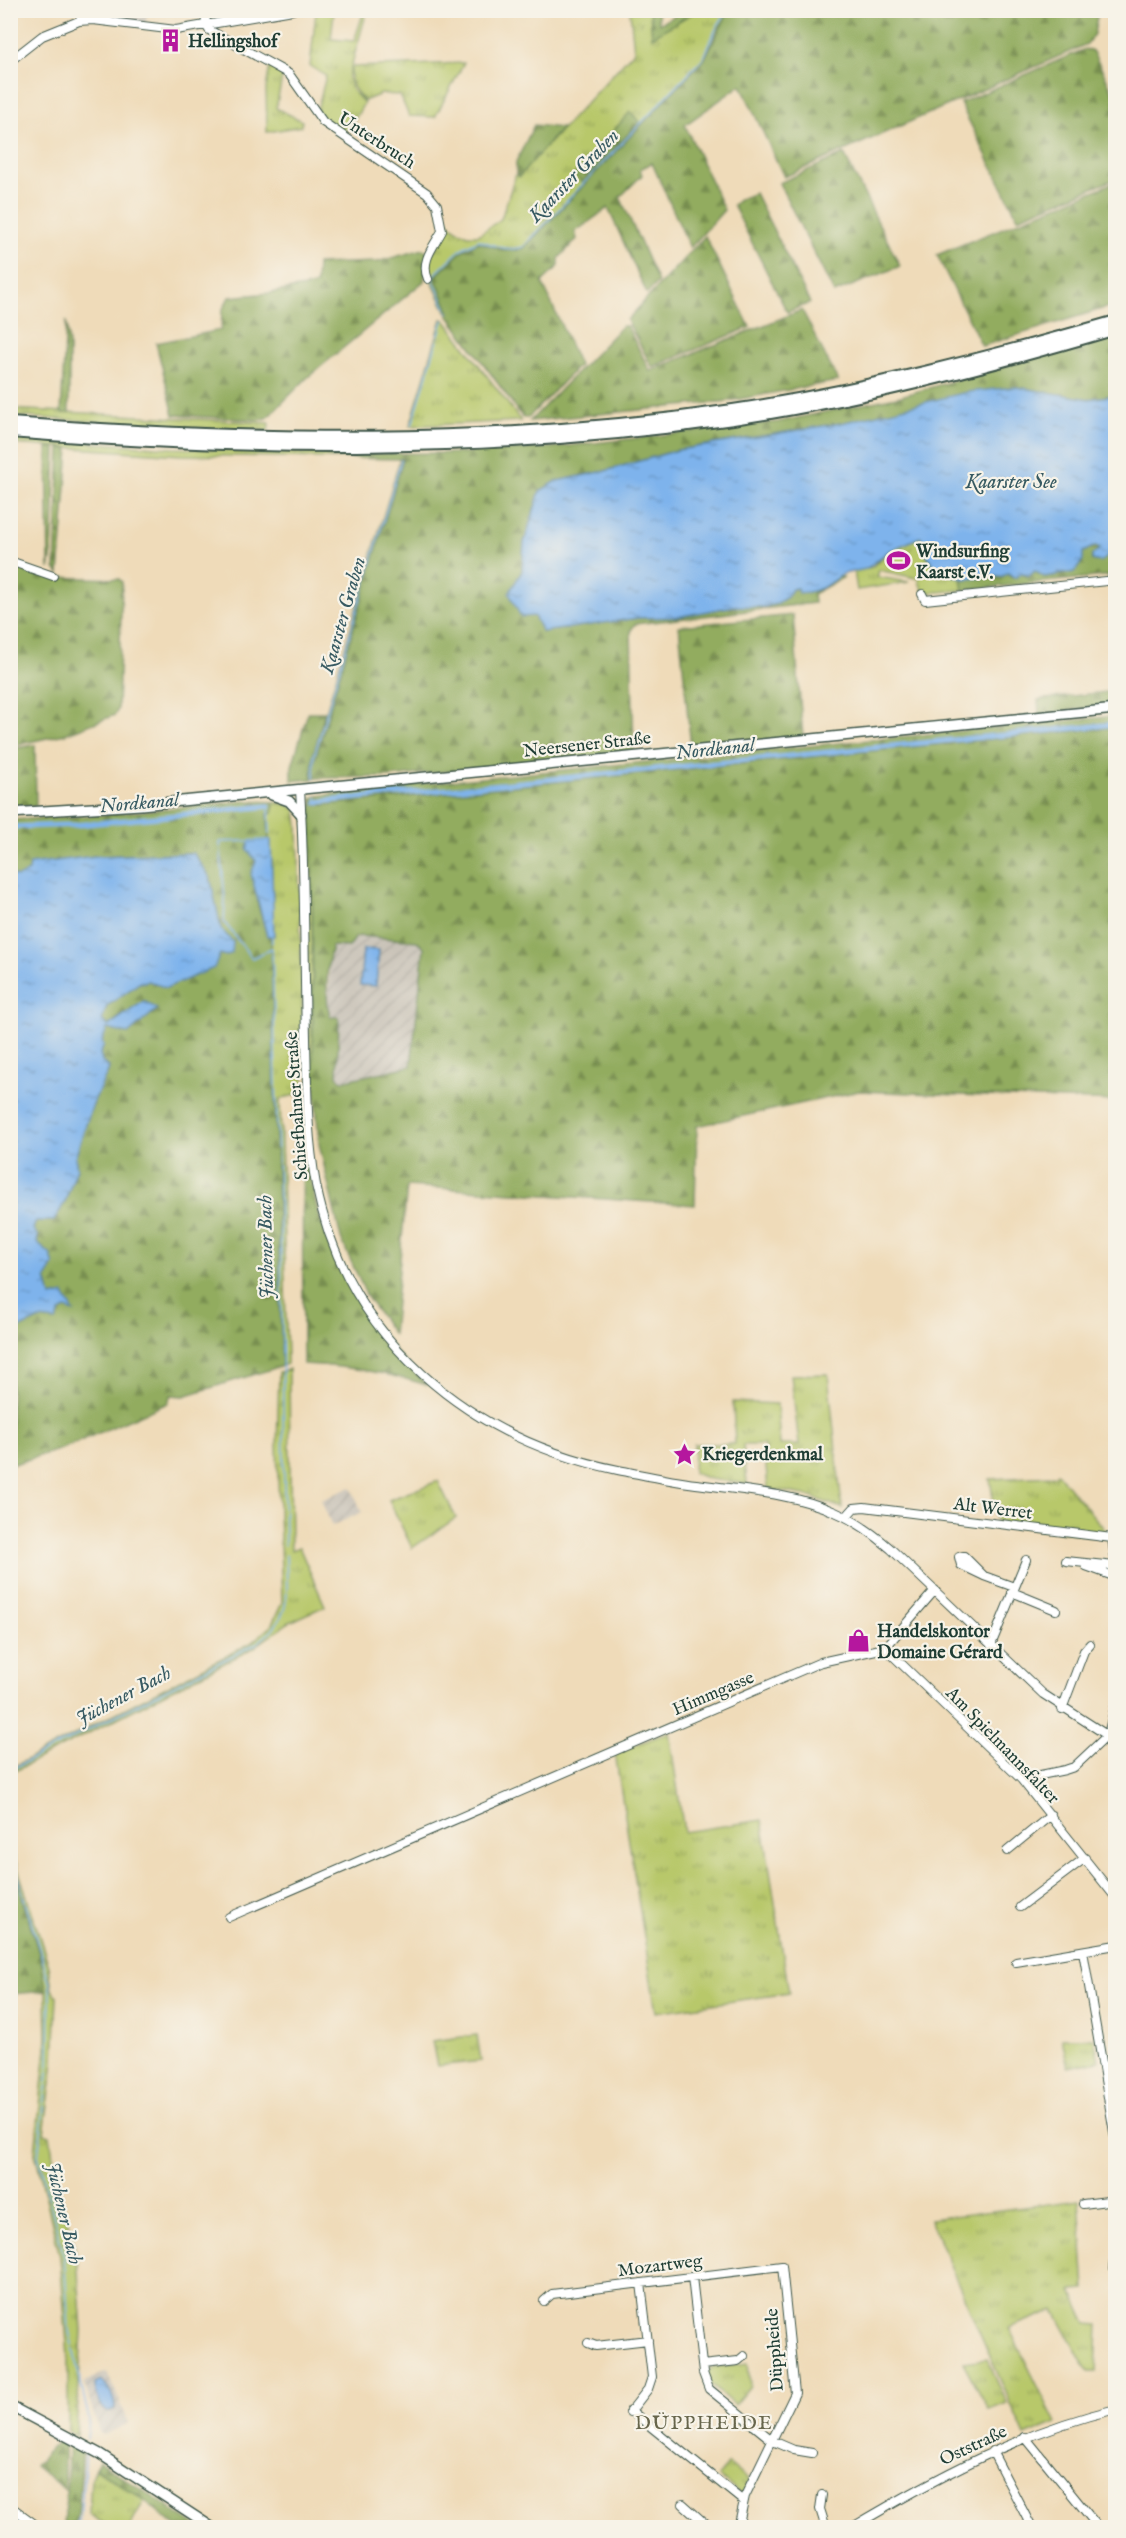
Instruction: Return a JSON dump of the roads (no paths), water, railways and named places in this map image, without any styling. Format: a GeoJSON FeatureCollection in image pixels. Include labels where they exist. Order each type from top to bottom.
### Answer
{"type":"FeatureCollection","features":[{"type":"Feature","properties":{"kind":"highway"},"geometry":{"type":"LineString","coordinates":[[10,423],[175,434],[310,438],[413,438],[580,428],[734,410],[849,389],[975,361],[1116,321]]}},
{"type":"Feature","properties":{"kind":"highway"},"geometry":{"type":"LineString","coordinates":[[10,432],[175,443],[311,447],[436,446],[579,437],[734,419],[839,400],[949,376],[1116,329]]}},
{"type":"Feature","properties":{"kind":"main road","name":"Neersener Straße"},"geometry":{"type":"LineString","coordinates":[[10,813],[103,808],[1116,709]]}},
{"type":"Feature","properties":{"kind":"main road"},"geometry":{"type":"LineString","coordinates":[[258,793],[285,799],[301,814]]}},
{"type":"Feature","properties":{"kind":"main road"},"geometry":{"type":"LineString","coordinates":[[10,2406],[100,2454],[213,2528]]}},
{"type":"Feature","properties":{"kind":"street"},"geometry":{"type":"LineString","coordinates":[[75,10],[84,21]]}},
{"type":"Feature","properties":{"kind":"street"},"geometry":{"type":"LineString","coordinates":[[205,10],[206,25]]}},
{"type":"Feature","properties":{"kind":"street"},"geometry":{"type":"LineString","coordinates":[[10,61],[42,36],[64,26],[84,21],[176,30],[293,10]]}},
{"type":"Feature","properties":{"kind":"street","name":"Unterbruch"},"geometry":{"type":"LineString","coordinates":[[206,25],[209,30],[289,74],[323,122],[428,193],[437,205],[442,231],[426,260],[424,270],[428,279]]}},
{"type":"Feature","properties":{"kind":"street"},"geometry":{"type":"LineString","coordinates":[[10,561],[52,576]]}},
{"type":"Feature","properties":{"kind":"street"},"geometry":{"type":"LineString","coordinates":[[922,594],[925,600],[1116,580]]}},
{"type":"Feature","properties":{"kind":"street","name":"Schiefbahner Straße"},"geometry":{"type":"LineString","coordinates":[[300,789],[308,1100],[313,1168],[324,1217],[337,1253],[357,1295],[379,1328],[431,1384],[476,1416],[533,1445],[600,1466],[786,1498],[820,1506],[846,1517],[879,1539],[1043,1694],[1062,1709],[1116,1741]]}},
{"type":"Feature","properties":{"kind":"street","name":"Alt Werret"},"geometry":{"type":"LineString","coordinates":[[846,1517],[854,1508],[864,1507],[1114,1538],[1115,1566],[1066,1561]]}},
{"type":"Feature","properties":{"kind":"street"},"geometry":{"type":"LineString","coordinates":[[991,1645],[1026,1560]]}},
{"type":"Feature","properties":{"kind":"street","name":"Alt Werret"},"geometry":{"type":"LineString","coordinates":[[1075,1562],[1116,1577]]}},
{"type":"Feature","properties":{"kind":"street"},"geometry":{"type":"LineString","coordinates":[[984,1576],[1056,1610]]}},
{"type":"Feature","properties":{"kind":"street"},"geometry":{"type":"LineString","coordinates":[[885,1647],[935,1590]]}},
{"type":"Feature","properties":{"kind":"street"},"geometry":{"type":"LineString","coordinates":[[1062,1709],[1084,1651],[1090,1644]]}},
{"type":"Feature","properties":{"kind":"street","name":"Am Spielmannsfalter"},"geometry":{"type":"LineString","coordinates":[[885,1647],[1021,1779],[1116,1898]]}},
{"type":"Feature","properties":{"kind":"street","name":"Himmgasse"},"geometry":{"type":"LineString","coordinates":[[229,1917],[821,1662],[885,1647]]}},
{"type":"Feature","properties":{"kind":"street"},"geometry":{"type":"LineString","coordinates":[[1021,1779],[1069,1769],[1108,1735],[1116,1702]]}},
{"type":"Feature","properties":{"kind":"street"},"geometry":{"type":"LineString","coordinates":[[1007,1851],[1052,1815]]}},
{"type":"Feature","properties":{"kind":"street"},"geometry":{"type":"LineString","coordinates":[[1020,1907],[1085,1858]]}},
{"type":"Feature","properties":{"kind":"street"},"geometry":{"type":"LineString","coordinates":[[1016,1962],[1116,1945]]}},
{"type":"Feature","properties":{"kind":"street"},"geometry":{"type":"LineString","coordinates":[[1083,1951],[1116,2144]]}},
{"type":"Feature","properties":{"kind":"street"},"geometry":{"type":"LineString","coordinates":[[1083,2204],[1116,2200]]}},
{"type":"Feature","properties":{"kind":"street"},"geometry":{"type":"LineString","coordinates":[[1113,2269],[1116,2245]]}},
{"type":"Feature","properties":{"kind":"street","name":"Mozartweg"},"geometry":{"type":"LineString","coordinates":[[544,2301],[552,2294],[782,2266]]}},
{"type":"Feature","properties":{"kind":"street","name":"Düppheide"},"geometry":{"type":"LineString","coordinates":[[738,2528],[743,2501],[796,2389],[782,2266]]}},
{"type":"Feature","properties":{"kind":"street"},"geometry":{"type":"LineString","coordinates":[[692,2277],[702,2365],[705,2380],[710,2389],[773,2441],[794,2450],[812,2453]]}},
{"type":"Feature","properties":{"kind":"street"},"geometry":{"type":"LineString","coordinates":[[641,2283],[652,2380],[648,2389],[630,2411],[743,2501]]}},
{"type":"Feature","properties":{"kind":"street"},"geometry":{"type":"LineString","coordinates":[[588,2343],[596,2346],[648,2340]]}},
{"type":"Feature","properties":{"kind":"street"},"geometry":{"type":"LineString","coordinates":[[702,2365],[738,2361],[744,2356]]}},
{"type":"Feature","properties":{"kind":"street","name":"Oststraße"},"geometry":{"type":"LineString","coordinates":[[851,2528],[947,2472],[992,2451],[1073,2420],[1116,2409]]}},
{"type":"Feature","properties":{"kind":"street"},"geometry":{"type":"LineString","coordinates":[[1025,2437],[1099,2528]]}},
{"type":"Feature","properties":{"kind":"street"},"geometry":{"type":"LineString","coordinates":[[992,2451],[1031,2526]]}},
{"type":"Feature","properties":{"kind":"street"},"geometry":{"type":"LineString","coordinates":[[822,2495],[820,2509],[826,2528]]}},
{"type":"Feature","properties":{"kind":"street"},"geometry":{"type":"LineString","coordinates":[[682,2504],[710,2528]]}},
{"type":"Feature","properties":{"kind":"street"},"geometry":{"type":"LineString","coordinates":[[10,2506],[40,2528]]}},
{"type":"Feature","properties":{"kind":"water","name":"Kaarster See"},"geometry":{"type":"Polygon","coordinates":[[[1016,387],[1089,399],[1115,395],[1115,539],[1111,542],[1110,550],[1104,560],[1092,560],[1092,555],[1101,548],[1095,546],[1083,552],[1083,560],[1075,572],[1044,577],[1035,571],[1029,576],[1022,573],[1015,578],[1008,573],[1003,576],[965,579],[939,572],[925,552],[923,539],[920,537],[889,551],[866,569],[843,574],[822,588],[798,593],[797,588],[792,589],[787,597],[776,604],[764,607],[734,606],[677,617],[638,618],[542,632],[534,616],[521,617],[509,593],[522,571],[524,543],[540,491],[557,481],[605,471],[678,450],[841,423],[967,392],[1016,387]]]}},
{"type":"Feature","properties":{"kind":"water"},"geometry":{"type":"Polygon","coordinates":[[[271,840],[274,936],[267,936],[251,874],[256,861],[247,849],[249,842],[271,840]]]}},
{"type":"Feature","properties":{"kind":"water"},"geometry":{"type":"Polygon","coordinates":[[[193,853],[210,877],[221,929],[233,942],[232,953],[226,956],[220,954],[214,968],[166,988],[149,981],[139,983],[107,1006],[102,1020],[108,1026],[144,1001],[157,1009],[128,1034],[107,1029],[102,1041],[104,1046],[100,1053],[102,1062],[109,1067],[94,1101],[75,1157],[77,1168],[65,1202],[54,1221],[36,1221],[33,1229],[38,1236],[37,1243],[50,1254],[54,1265],[46,1278],[51,1297],[64,1294],[74,1312],[66,1309],[60,1312],[56,1321],[40,1319],[11,1332],[11,875],[18,877],[29,871],[30,864],[96,856],[193,853]]]}},
{"type":"Feature","properties":{"kind":"water"},"geometry":{"type":"Polygon","coordinates":[[[363,949],[379,950],[376,986],[360,985],[363,949]]]}},
{"type":"Feature","properties":{"kind":"water"},"geometry":{"type":"Polygon","coordinates":[[[101,2381],[109,2389],[114,2401],[115,2409],[108,2412],[96,2391],[95,2384],[101,2381]]]}},
{"type":"Feature","properties":{"kind":"waterway","name":"Kaarster Graben"},"geometry":{"type":"LineString","coordinates":[[448,313],[432,277],[461,249],[479,240],[506,248],[523,247],[704,57],[719,24],[727,13],[733,10]]}},
{"type":"Feature","properties":{"kind":"waterway","name":"Kaarster Graben"},"geometry":{"type":"LineString","coordinates":[[412,425],[443,320]]}},
{"type":"Feature","properties":{"kind":"waterway","name":"Kaarster Graben"},"geometry":{"type":"LineString","coordinates":[[314,778],[314,756],[401,460]]}},
{"type":"Feature","properties":{"kind":"waterway","name":"Nordkanal"},"geometry":{"type":"LineString","coordinates":[[317,802],[1116,724]]}},
{"type":"Feature","properties":{"kind":"waterway","name":"Kaarster Graben"},"geometry":{"type":"LineString","coordinates":[[317,797],[317,802]]}},
{"type":"Feature","properties":{"kind":"waterway","name":"Jüchener Bach"},"geometry":{"type":"LineString","coordinates":[[269,806],[270,835]]}},
{"type":"Feature","properties":{"kind":"waterway","name":"Nordkanal"},"geometry":{"type":"LineString","coordinates":[[10,827],[76,825],[269,806]]}},
{"type":"Feature","properties":{"kind":"waterway"},"geometry":{"type":"LineString","coordinates":[[251,957],[224,922],[225,901],[220,842],[270,840]]}},
{"type":"Feature","properties":{"kind":"waterway","name":"Jüchener Bach"},"geometry":{"type":"LineString","coordinates":[[272,936],[272,943]]}},
{"type":"Feature","properties":{"kind":"waterway","name":"Jüchener Bach"},"geometry":{"type":"LineString","coordinates":[[252,958],[272,948],[281,1258],[285,1545]]}},
{"type":"Feature","properties":{"kind":"waterway","name":"Jüchener Bach"},"geometry":{"type":"LineString","coordinates":[[10,1770],[257,1643],[277,1624],[282,1614],[287,1594],[286,1555]]}},
{"type":"Feature","properties":{"kind":"waterway","name":"Jüchener Bach"},"geometry":{"type":"LineString","coordinates":[[10,1852],[50,1984],[49,2064],[38,2156],[64,2256],[69,2331],[89,2419],[87,2439]]}},
{"type":"Feature","properties":{"kind":"waterway","name":"Jüchener Bach"},"geometry":{"type":"LineString","coordinates":[[74,2528],[80,2517],[86,2452]]}},
{"type":"Feature","properties":{"kind":"place","name":"Hellingshof"},"geometry":{"type":"Point","coordinates":[170,41]}},
{"type":"Feature","properties":{"kind":"place","name":"Windsurfing Kaarst e.V."},"geometry":{"type":"Point","coordinates":[898,561]}},
{"type":"Feature","properties":{"kind":"place","name":"Kriegerdenkmal"},"geometry":{"type":"Point","coordinates":[684,1454]}},
{"type":"Feature","properties":{"kind":"place","name":"Handelskontor Domaine Gérard"},"geometry":{"type":"Point","coordinates":[859,1641]}},
{"type":"Feature","properties":{"kind":"district","name":"DÜPPHEIDE"},"geometry":{"type":"Point","coordinates":[704,2422]}}]}
